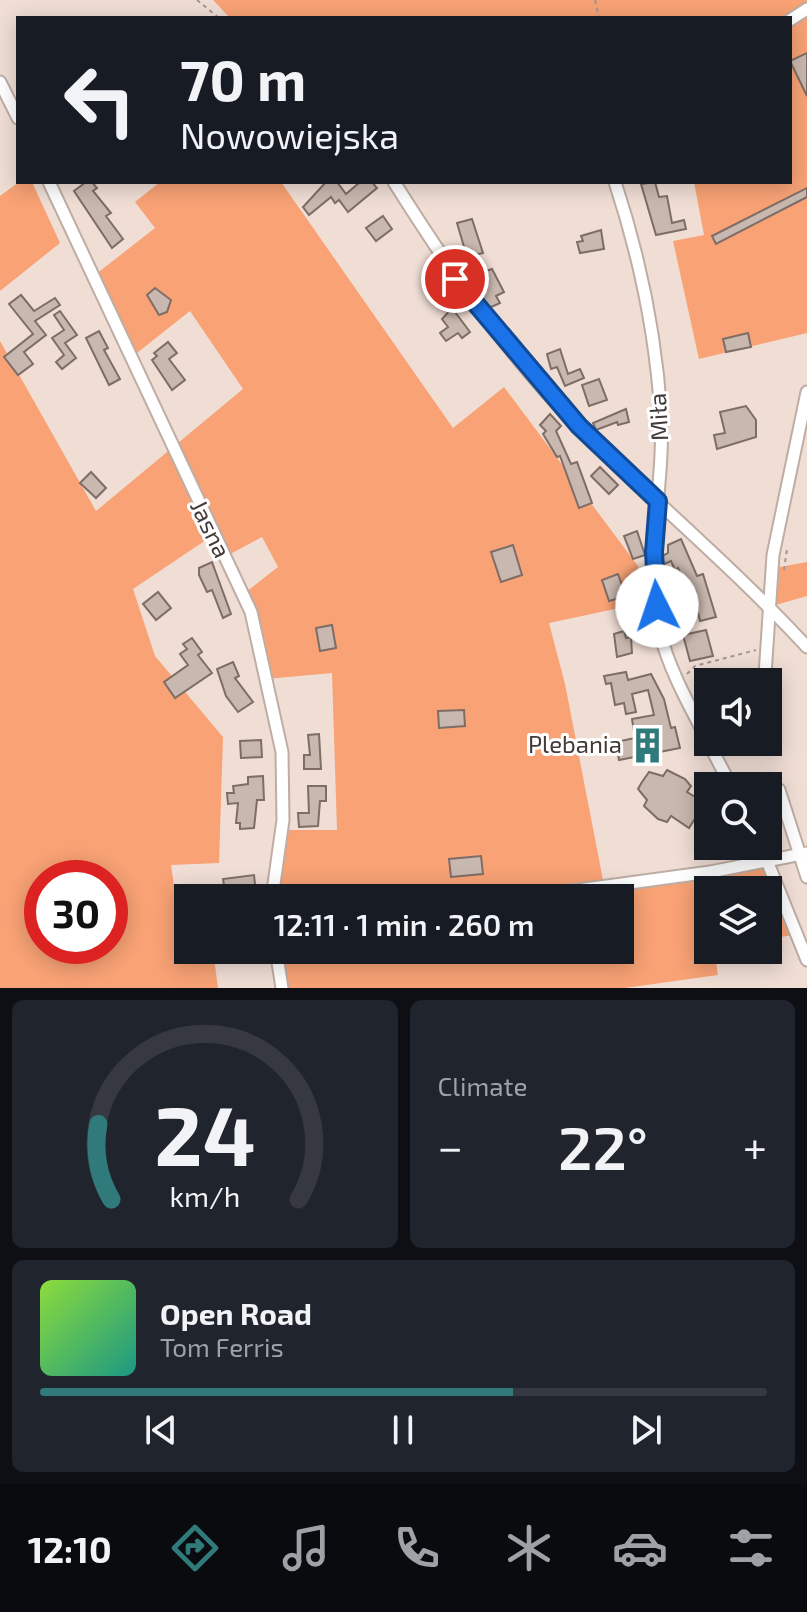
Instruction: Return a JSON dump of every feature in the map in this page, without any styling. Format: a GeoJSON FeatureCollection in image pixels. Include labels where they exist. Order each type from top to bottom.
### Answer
{"type":"FeatureCollection","features":[{"type":"Feature","properties":{"kind":"street"},"geometry":{"type":"LineString","coordinates":[[0,82],[16,114]]}},
{"type":"Feature","properties":{"kind":"street","name":"Jasna"},"geometry":{"type":"LineString","coordinates":[[53,184],[251,612],[282,752],[283,820],[274,884]]}},
{"type":"Feature","properties":{"kind":"street"},"geometry":{"type":"LineString","coordinates":[[395,184],[455,279],[516,356],[579,426],[769,606],[807,647]]}},
{"type":"Feature","properties":{"kind":"street","name":"Miła"},"geometry":{"type":"LineString","coordinates":[[616,184],[636,247],[655,355],[661,417],[654,552],[660,630],[694,712]]}},
{"type":"Feature","properties":{"kind":"street"},"geometry":{"type":"LineString","coordinates":[[765,668],[769,606],[783,497],[807,392]]}},
{"type":"Feature","properties":{"kind":"street"},"geometry":{"type":"LineString","coordinates":[[782,798],[803,854],[807,877]]}},
{"type":"Feature","properties":{"kind":"street"},"geometry":{"type":"LineString","coordinates":[[782,858],[803,854]]}},
{"type":"Feature","properties":{"kind":"street"},"geometry":{"type":"LineString","coordinates":[[622,884],[710,872],[767,860],[807,960]]}},
{"type":"Feature","properties":{"kind":"street"},"geometry":{"type":"LineString","coordinates":[[278,964],[282,988]]}},
{"type":"Feature","properties":{"kind":"path"},"geometry":{"type":"LineString","coordinates":[[197,0],[217,16]]}},
{"type":"Feature","properties":{"kind":"path"},"geometry":{"type":"LineString","coordinates":[[783,580],[788,540]]}},
{"type":"Feature","properties":{"kind":"path"},"geometry":{"type":"LineString","coordinates":[[680,682],[695,666],[767,645]]}},
{"type":"Feature","properties":{"kind":"shaded area"},"geometry":{"type":"Polygon","coordinates":[[[213,0],[807,0],[807,333],[699,359],[673,241],[704,235],[694,184],[792,184],[792,16],[228,16],[213,0]]]}},
{"type":"Feature","properties":{"kind":"shaded area"},"geometry":{"type":"Polygon","coordinates":[[[16,184],[33,184],[60,243],[0,291],[0,196],[16,184]]]}},
{"type":"Feature","properties":{"kind":"shaded area"},"geometry":{"type":"Polygon","coordinates":[[[158,184],[282,184],[453,428],[504,387],[638,566],[643,603],[549,623],[565,684],[604,884],[276,884],[284,830],[337,830],[332,673],[266,679],[241,596],[278,567],[262,537],[223,558],[212,536],[133,589],[155,656],[223,737],[219,863],[171,865],[174,964],[215,964],[218,988],[0,988],[0,341],[96,511],[243,389],[190,311],[128,360],[91,278],[155,228],[135,202],[158,184]]]}},
{"type":"Feature","properties":{"kind":"shaded area"},"geometry":{"type":"Polygon","coordinates":[[[807,562],[807,596],[772,606],[775,568],[807,562]]]}},
{"type":"Feature","properties":{"kind":"shaded area"},"geometry":{"type":"Polygon","coordinates":[[[756,860],[762,860],[769,876],[694,876],[694,964],[716,964],[718,975],[625,988],[284,988],[281,964],[634,964],[634,884],[610,884],[756,860]]]}},
{"type":"Feature","properties":{"kind":"shaded area"},"geometry":{"type":"Polygon","coordinates":[[[782,908],[793,935],[782,937],[782,908]]]}},
{"type":"Feature","properties":{"kind":"building"},"geometry":{"type":"Polygon","coordinates":[[[807,53],[807,96],[792,65],[792,60],[807,53]]]}},
{"type":"Feature","properties":{"kind":"building"},"geometry":{"type":"Polygon","coordinates":[[[83,184],[94,184],[97,188],[93,191],[111,213],[106,216],[123,239],[112,248],[74,191],[83,184]]]}},
{"type":"Feature","properties":{"kind":"building"},"geometry":{"type":"Polygon","coordinates":[[[324,184],[338,184],[346,194],[358,184],[374,184],[377,188],[348,212],[339,200],[335,203],[331,197],[309,215],[303,207],[324,184]]]}},
{"type":"Feature","properties":{"kind":"building"},"geometry":{"type":"Polygon","coordinates":[[[641,184],[656,184],[659,197],[667,196],[672,223],[684,220],[686,229],[656,235],[641,184]]]}},
{"type":"Feature","properties":{"kind":"building"},"geometry":{"type":"Polygon","coordinates":[[[807,188],[807,197],[716,244],[712,236],[807,188]]]}},
{"type":"Feature","properties":{"kind":"building"},"geometry":{"type":"Polygon","coordinates":[[[383,216],[392,229],[376,241],[366,228],[383,216]]]}},
{"type":"Feature","properties":{"kind":"building"},"geometry":{"type":"Polygon","coordinates":[[[472,219],[483,253],[467,257],[457,223],[472,219]]]}},
{"type":"Feature","properties":{"kind":"building"},"geometry":{"type":"Polygon","coordinates":[[[601,230],[604,249],[580,253],[577,242],[583,241],[581,236],[601,230]]]}},
{"type":"Feature","properties":{"kind":"building"},"geometry":{"type":"Polygon","coordinates":[[[475,259],[479,273],[492,269],[504,292],[496,296],[500,303],[489,308],[467,277],[462,263],[475,259]]]}},
{"type":"Feature","properties":{"kind":"building"},"geometry":{"type":"Polygon","coordinates":[[[155,288],[171,300],[167,312],[159,315],[147,295],[155,288]]]}},
{"type":"Feature","properties":{"kind":"building"},"geometry":{"type":"Polygon","coordinates":[[[21,295],[34,311],[55,298],[60,305],[35,321],[46,335],[24,352],[33,364],[18,375],[4,357],[33,334],[9,304],[21,295]]]}},
{"type":"Feature","properties":{"kind":"building"},"geometry":{"type":"Polygon","coordinates":[[[452,308],[470,332],[462,338],[458,333],[446,341],[440,333],[448,327],[442,319],[452,308]]]}},
{"type":"Feature","properties":{"kind":"building"},"geometry":{"type":"Polygon","coordinates":[[[60,311],[77,335],[65,343],[76,358],[62,369],[56,362],[64,355],[52,338],[64,330],[54,315],[60,311]]]}},
{"type":"Feature","properties":{"kind":"building"},"geometry":{"type":"Polygon","coordinates":[[[99,331],[108,348],[104,350],[120,379],[109,385],[86,338],[99,331]]]}},
{"type":"Feature","properties":{"kind":"building"},"geometry":{"type":"Polygon","coordinates":[[[748,333],[751,347],[726,352],[723,339],[748,333]]]}},
{"type":"Feature","properties":{"kind":"building"},"geometry":{"type":"Polygon","coordinates":[[[168,342],[177,353],[169,359],[185,380],[172,390],[152,360],[157,356],[154,353],[168,342]]]}},
{"type":"Feature","properties":{"kind":"building"},"geometry":{"type":"Polygon","coordinates":[[[560,349],[568,374],[580,369],[584,378],[565,386],[557,367],[551,369],[547,354],[560,349]]]}},
{"type":"Feature","properties":{"kind":"building"},"geometry":{"type":"Polygon","coordinates":[[[599,379],[607,400],[589,406],[582,385],[599,379]]]}},
{"type":"Feature","properties":{"kind":"building"},"geometry":{"type":"Polygon","coordinates":[[[746,406],[756,420],[756,437],[717,449],[714,435],[725,433],[720,412],[746,406]]]}},
{"type":"Feature","properties":{"kind":"building"},"geometry":{"type":"Polygon","coordinates":[[[626,409],[629,422],[618,425],[617,422],[596,430],[593,423],[626,409]]]}},
{"type":"Feature","properties":{"kind":"building"},"geometry":{"type":"Polygon","coordinates":[[[550,414],[561,426],[556,431],[571,464],[577,462],[592,503],[579,508],[560,456],[557,457],[543,434],[546,431],[540,425],[550,414]]]}},
{"type":"Feature","properties":{"kind":"building"},"geometry":{"type":"Polygon","coordinates":[[[600,467],[618,485],[609,494],[591,476],[600,467]]]}},
{"type":"Feature","properties":{"kind":"building"},"geometry":{"type":"Polygon","coordinates":[[[91,472],[106,488],[96,498],[80,483],[91,472]]]}},
{"type":"Feature","properties":{"kind":"building"},"geometry":{"type":"Polygon","coordinates":[[[637,531],[645,555],[633,559],[624,536],[637,531]]]}},
{"type":"Feature","properties":{"kind":"building"},"geometry":{"type":"Polygon","coordinates":[[[681,539],[697,576],[703,574],[716,617],[700,621],[696,604],[675,609],[673,600],[690,596],[678,568],[675,570],[671,561],[662,565],[662,556],[668,553],[668,545],[681,539]]]}},
{"type":"Feature","properties":{"kind":"building"},"geometry":{"type":"Polygon","coordinates":[[[513,545],[522,575],[501,582],[491,552],[513,545]]]}},
{"type":"Feature","properties":{"kind":"building"},"geometry":{"type":"Polygon","coordinates":[[[212,562],[231,614],[223,618],[212,590],[207,592],[199,575],[199,568],[212,562]]]}},
{"type":"Feature","properties":{"kind":"building"},"geometry":{"type":"Polygon","coordinates":[[[618,574],[626,596],[609,601],[602,580],[618,574]]]}},
{"type":"Feature","properties":{"kind":"building"},"geometry":{"type":"Polygon","coordinates":[[[158,592],[171,608],[156,620],[143,604],[158,592]]]}},
{"type":"Feature","properties":{"kind":"building"},"geometry":{"type":"Polygon","coordinates":[[[332,625],[336,648],[320,651],[316,628],[332,625]]]}},
{"type":"Feature","properties":{"kind":"building"},"geometry":{"type":"Polygon","coordinates":[[[706,630],[713,656],[690,661],[683,635],[706,630]]]}},
{"type":"Feature","properties":{"kind":"building"},"geometry":{"type":"Polygon","coordinates":[[[624,631],[626,638],[631,637],[632,653],[617,657],[614,634],[624,631]]]}},
{"type":"Feature","properties":{"kind":"building"},"geometry":{"type":"Polygon","coordinates":[[[192,638],[202,652],[198,655],[212,673],[175,698],[164,682],[188,665],[180,654],[187,649],[183,644],[192,638]]]}},
{"type":"Feature","properties":{"kind":"building"},"geometry":{"type":"Polygon","coordinates":[[[233,662],[239,676],[235,678],[253,702],[238,712],[226,696],[217,669],[233,662]]]}},
{"type":"Feature","properties":{"kind":"building"},"geometry":{"type":"Polygon","coordinates":[[[626,672],[628,680],[651,674],[664,699],[671,728],[675,727],[680,748],[619,760],[616,742],[635,738],[632,719],[654,715],[648,690],[632,694],[636,712],[626,714],[624,703],[615,705],[611,683],[606,684],[604,676],[626,672]]]}},
{"type":"Feature","properties":{"kind":"building"},"geometry":{"type":"Polygon","coordinates":[[[464,710],[465,726],[439,728],[438,711],[464,710]]]}},
{"type":"Feature","properties":{"kind":"building"},"geometry":{"type":"Polygon","coordinates":[[[319,734],[321,769],[304,769],[304,755],[310,755],[308,735],[319,734]]]}},
{"type":"Feature","properties":{"kind":"building"},"geometry":{"type":"Polygon","coordinates":[[[261,740],[262,757],[241,758],[240,741],[261,740]]]}},
{"type":"Feature","properties":{"kind":"building"},"geometry":{"type":"Polygon","coordinates":[[[667,770],[685,779],[691,786],[687,792],[694,796],[694,820],[689,828],[671,816],[667,822],[658,819],[644,806],[647,800],[638,789],[642,782],[649,772],[663,776],[667,770]]]}},
{"type":"Feature","properties":{"kind":"building"},"geometry":{"type":"Polygon","coordinates":[[[263,776],[264,800],[257,800],[254,828],[240,829],[240,823],[236,823],[238,803],[228,804],[227,793],[234,793],[233,786],[248,784],[248,777],[263,776]]]}},
{"type":"Feature","properties":{"kind":"building"},"geometry":{"type":"Polygon","coordinates":[[[308,786],[326,786],[326,801],[320,801],[318,826],[299,827],[298,813],[309,813],[308,786]]]}},
{"type":"Feature","properties":{"kind":"building"},"geometry":{"type":"Polygon","coordinates":[[[481,856],[483,874],[451,877],[449,859],[481,856]]]}},
{"type":"Feature","properties":{"kind":"building"},"geometry":{"type":"Polygon","coordinates":[[[254,875],[255,884],[224,884],[223,879],[254,875]]]}},
{"type":"Feature","properties":{"kind":"place","name":"Plebania"},"geometry":{"type":"Point","coordinates":[648,745]}},
{"type":"Feature","properties":{"kind":"route"},"geometry":{"type":"LineString","coordinates":[[455,279],[516,356],[579,426],[658,501],[654,552],[657,606]]}}]}
